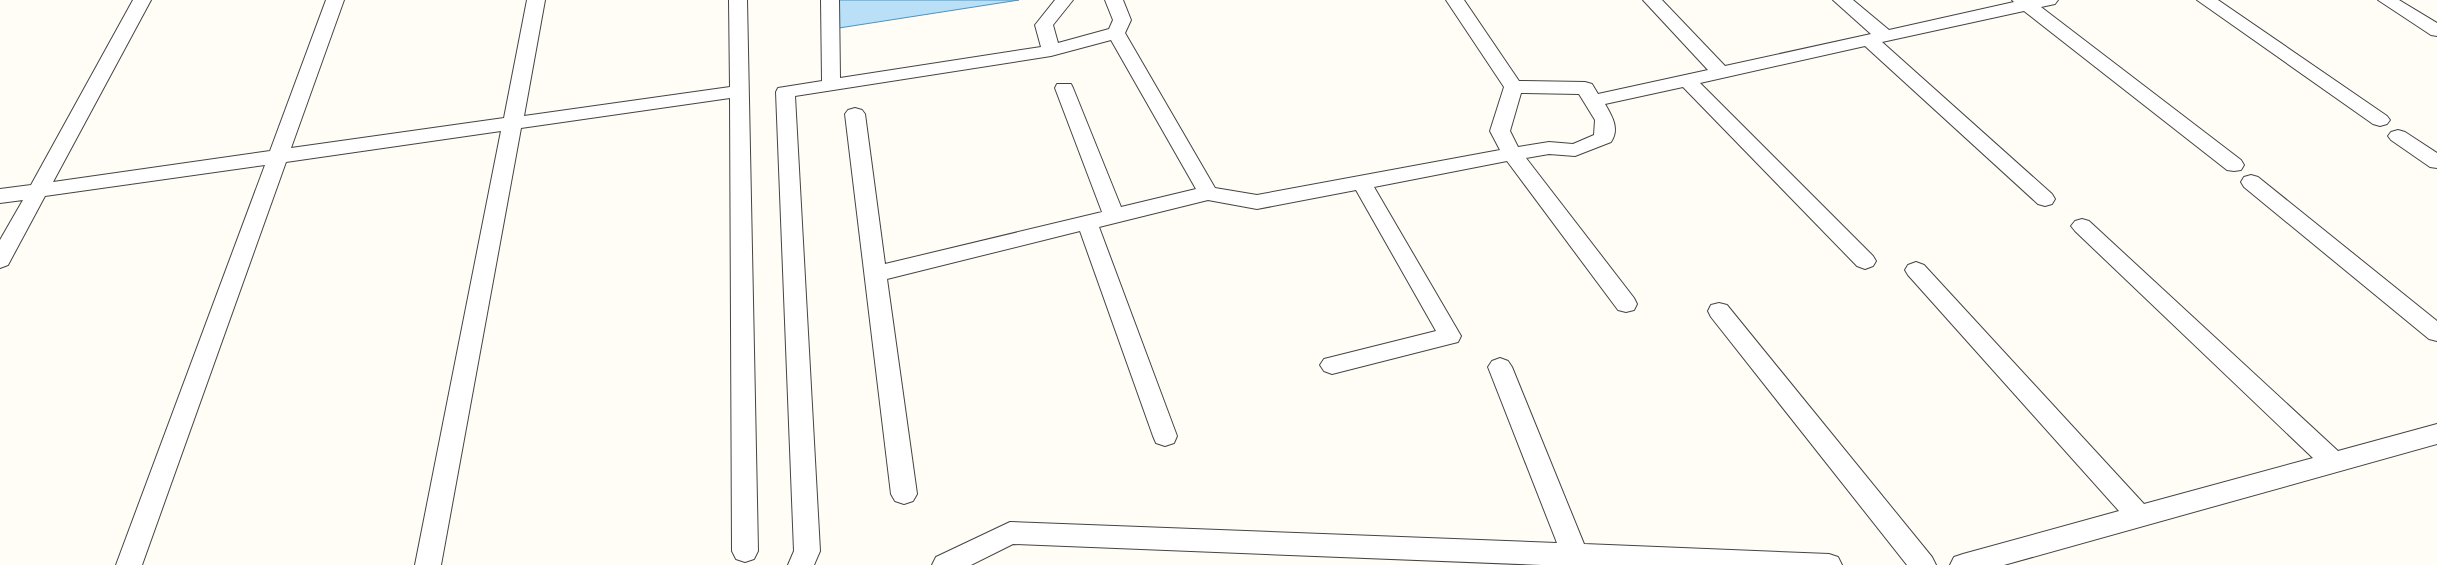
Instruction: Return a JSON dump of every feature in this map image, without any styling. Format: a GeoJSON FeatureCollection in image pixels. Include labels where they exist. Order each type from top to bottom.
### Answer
{"type":"FeatureCollection","features":[{"type":"Feature","properties":{"kind":"street"},"geometry":{"type":"LineString","coordinates":[[0,260],[142,0]]}},
{"type":"Feature","properties":{"kind":"street"},"geometry":{"type":"LineString","coordinates":[[129,565],[336,0]]}},
{"type":"Feature","properties":{"kind":"street"},"geometry":{"type":"LineString","coordinates":[[428,565],[536,0]]}},
{"type":"Feature","properties":{"kind":"street"},"geometry":{"type":"LineString","coordinates":[[738,0],[745,551]]}},
{"type":"Feature","properties":{"kind":"street"},"geometry":{"type":"LineString","coordinates":[[830,0],[831,85]]}},
{"type":"Feature","properties":{"kind":"street"},"geometry":{"type":"LineString","coordinates":[[1051,50],[1044,25],[1064,0]]}},
{"type":"Feature","properties":{"kind":"street"},"geometry":{"type":"LineString","coordinates":[[1114,0],[1118,5],[1122,20],[1116,33]]}},
{"type":"Feature","properties":{"kind":"street"},"geometry":{"type":"LineString","coordinates":[[1455,0],[1513,87]]}},
{"type":"Feature","properties":{"kind":"street"},"geometry":{"type":"LineString","coordinates":[[1652,0],[1720,72]]}},
{"type":"Feature","properties":{"kind":"street"},"geometry":{"type":"LineString","coordinates":[[1842,0],[1877,38],[2045,199]]}},
{"type":"Feature","properties":{"kind":"street"},"geometry":{"type":"LineString","coordinates":[[1592,100],[1877,38],[2024,2],[2049,0]]}},
{"type":"Feature","properties":{"kind":"street"},"geometry":{"type":"LineString","coordinates":[[2206,0],[2380,120]]}},
{"type":"Feature","properties":{"kind":"street"},"geometry":{"type":"LineString","coordinates":[[2387,0],[2437,31]]}},
{"type":"Feature","properties":{"kind":"street"},"geometry":{"type":"LineString","coordinates":[[2024,2],[2234,165]]}},
{"type":"Feature","properties":{"kind":"street"},"geometry":{"type":"LineString","coordinates":[[801,565],[807,551],[785,92],[1051,50],[1116,33]]}},
{"type":"Feature","properties":{"kind":"street"},"geometry":{"type":"LineString","coordinates":[[1116,33],[1208,193]]}},
{"type":"Feature","properties":{"kind":"street"},"geometry":{"type":"LineString","coordinates":[[1687,80],[1865,261]]}},
{"type":"Feature","properties":{"kind":"street"},"geometry":{"type":"LineString","coordinates":[[876,274],[1208,193],[1257,202],[1361,181],[1512,154],[1549,148],[1575,150],[1604,138],[1605,120],[1585,88],[1513,87]]}},
{"type":"Feature","properties":{"kind":"street"},"geometry":{"type":"LineString","coordinates":[[1513,87],[1500,131],[1512,154],[1626,304]]}},
{"type":"Feature","properties":{"kind":"street"},"geometry":{"type":"LineString","coordinates":[[1064,88],[1114,216]]}},
{"type":"Feature","properties":{"kind":"street"},"geometry":{"type":"LineString","coordinates":[[0,196],[739,91]]}},
{"type":"Feature","properties":{"kind":"street"},"geometry":{"type":"LineString","coordinates":[[855,114],[904,494]]}},
{"type":"Feature","properties":{"kind":"street"},"geometry":{"type":"LineString","coordinates":[[2398,136],[2437,162]]}},
{"type":"Feature","properties":{"kind":"street"},"geometry":{"type":"LineString","coordinates":[[1332,365],[1450,336],[1361,181]]}},
{"type":"Feature","properties":{"kind":"street"},"geometry":{"type":"LineString","coordinates":[[2252,182],[2437,333]]}},
{"type":"Feature","properties":{"kind":"street"},"geometry":{"type":"LineString","coordinates":[[1087,222],[1165,436]]}},
{"type":"Feature","properties":{"kind":"street"},"geometry":{"type":"LineString","coordinates":[[2082,226],[2334,463]]}},
{"type":"Feature","properties":{"kind":"street"},"geometry":{"type":"LineString","coordinates":[[1916,270],[2140,517]]}},
{"type":"Feature","properties":{"kind":"street"},"geometry":{"type":"LineString","coordinates":[[1719,311],[1924,565]]}},
{"type":"Feature","properties":{"kind":"street"},"geometry":{"type":"LineString","coordinates":[[1500,367],[1559,558]]}},
{"type":"Feature","properties":{"kind":"street"},"geometry":{"type":"LineString","coordinates":[[1964,565],[2437,434]]}},
{"type":"Feature","properties":{"kind":"street"},"geometry":{"type":"LineString","coordinates":[[945,565],[1010,533],[1559,558],[1829,565]]}},
{"type":"Feature","properties":{"kind":"water"},"geometry":{"type":"Polygon","coordinates":[[[839,0],[1019,0],[839,28],[839,0]]]}}]}
